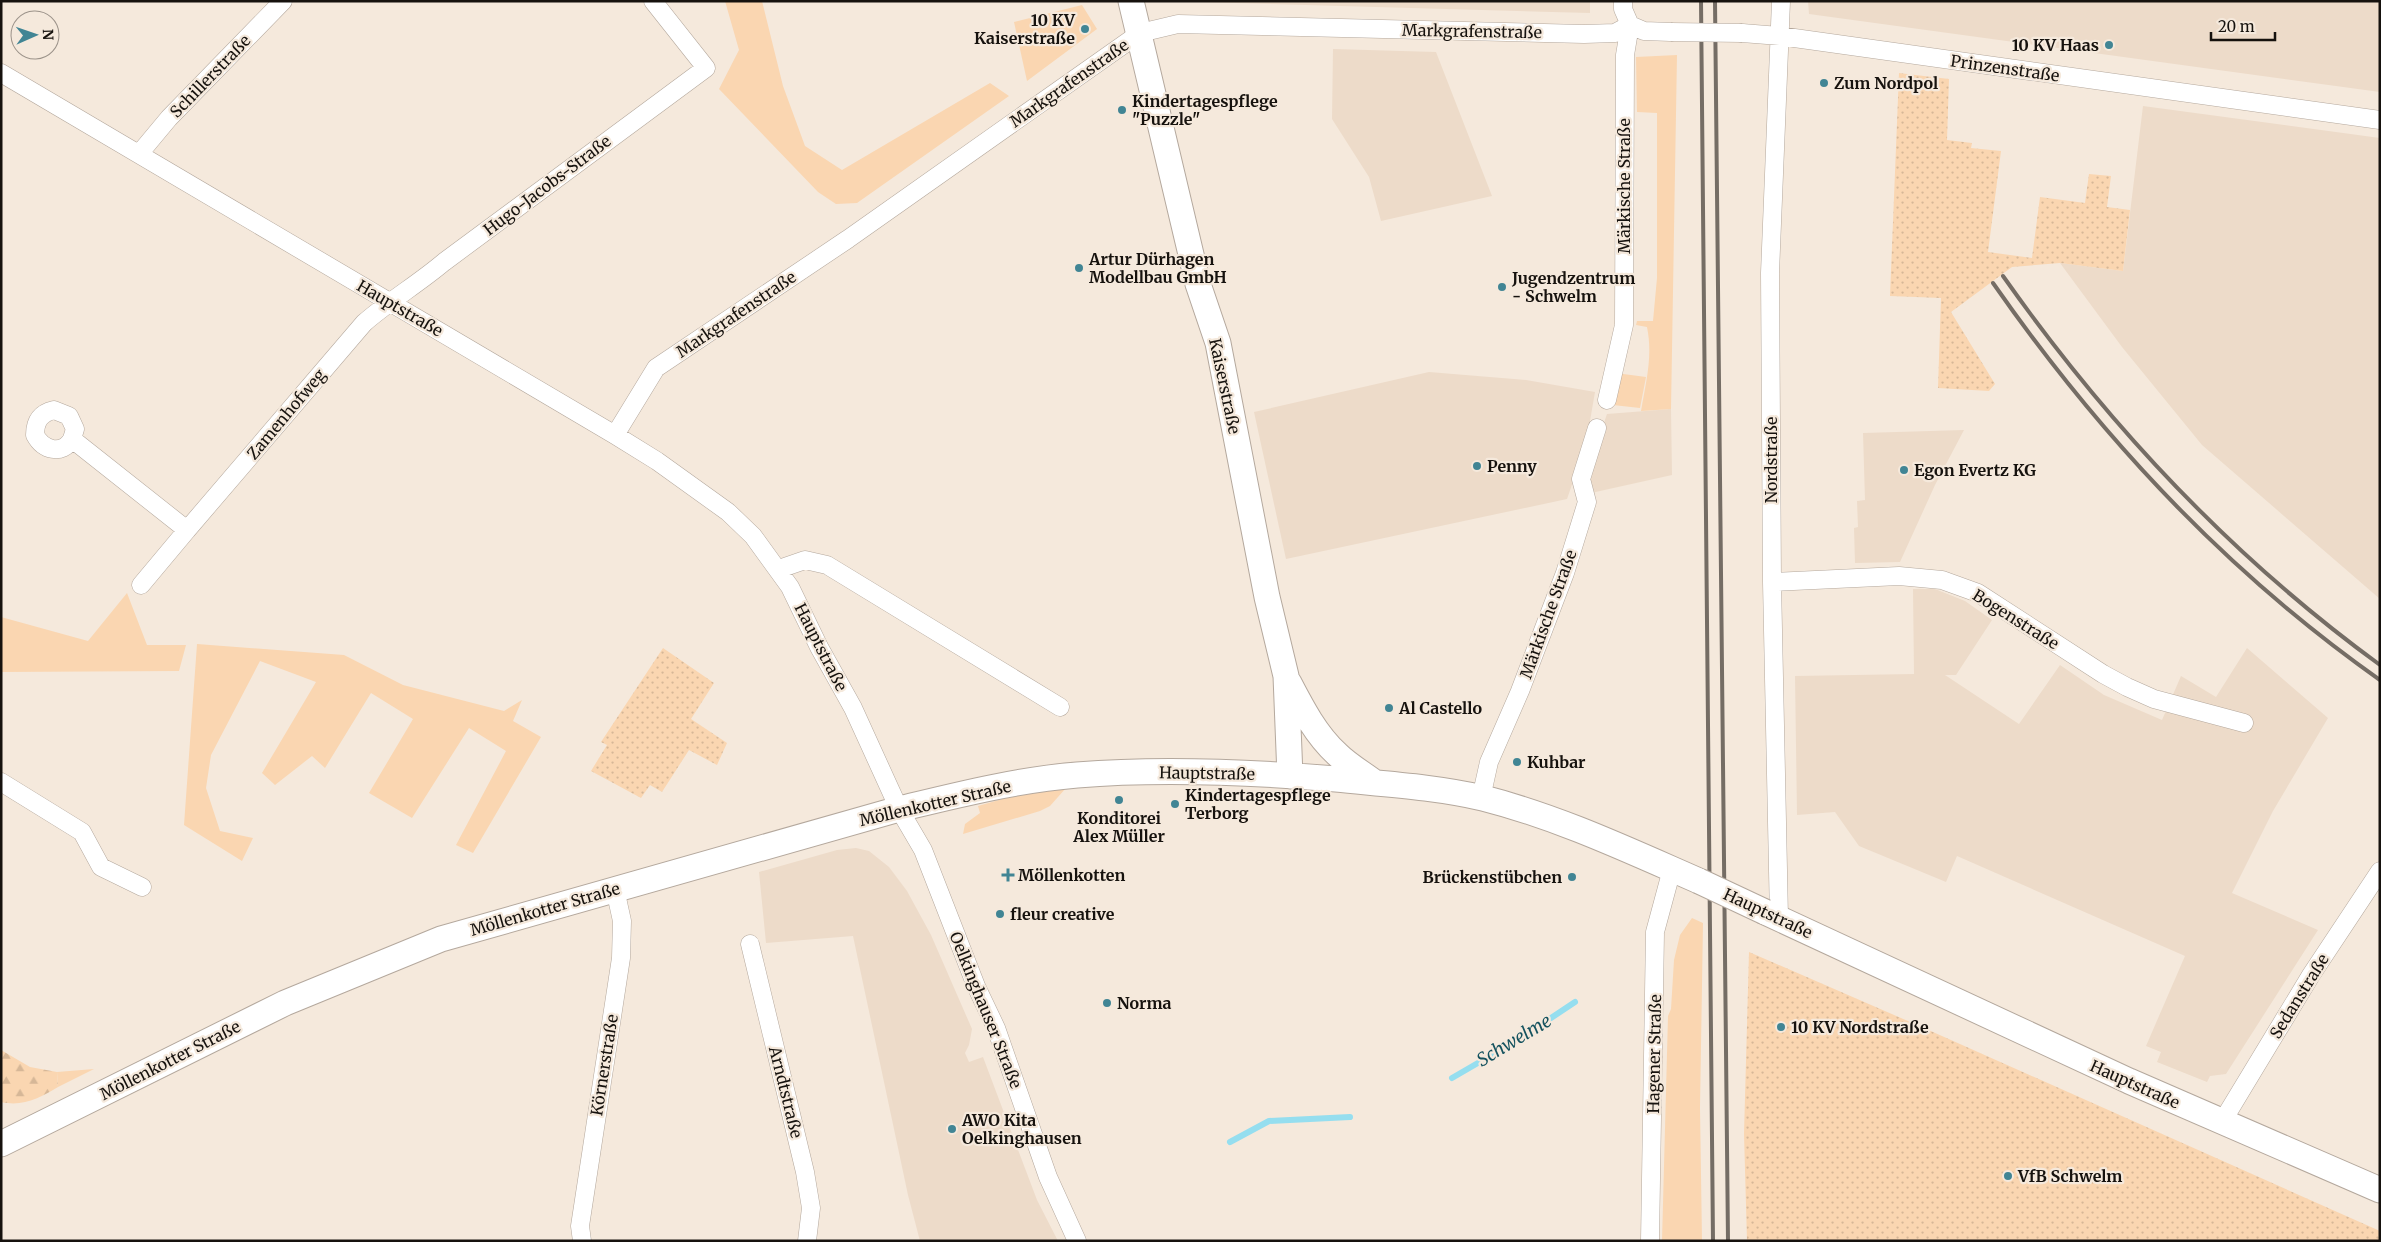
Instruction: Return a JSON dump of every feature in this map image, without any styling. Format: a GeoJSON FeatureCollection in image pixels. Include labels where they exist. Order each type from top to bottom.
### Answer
{"type":"FeatureCollection","features":[{"type":"Feature","properties":{"kind":"main road","name":"Kaiserstraße"},"geometry":{"type":"LineString","coordinates":[[1131,1],[1198,284],[1218,343],[1267,597],[1286,676],[1290,776]]}},
{"type":"Feature","properties":{"kind":"main road"},"geometry":{"type":"LineString","coordinates":[[1286,676],[1302,708],[1320,736],[1336,754],[1374,782]]}},
{"type":"Feature","properties":{"kind":"main road","name":"Hauptstraße"},"geometry":{"type":"LineString","coordinates":[[1120,772],[1290,776],[1374,782],[1481,798],[1528,811],[1582,830],[1699,881],[2092,1065],[2380,1190]]}},
{"type":"Feature","properties":{"kind":"main road","name":"Möllenkotter Straße"},"geometry":{"type":"LineString","coordinates":[[1,1144],[170,1058],[285,1003],[441,939],[898,809],[962,794],[1041,780],[1120,772]]}},
{"type":"Feature","properties":{"kind":"street","name":"Schillerstraße"},"geometry":{"type":"LineString","coordinates":[[139,154],[169,118],[282,1]]}},
{"type":"Feature","properties":{"kind":"street","name":"Hugo-Jacobs-Straße"},"geometry":{"type":"LineString","coordinates":[[389,302],[417,285],[444,262],[706,68],[653,1]]}},
{"type":"Feature","properties":{"kind":"street","name":"Märkische Straße"},"geometry":{"type":"LineString","coordinates":[[1607,400],[1624,325],[1624,55],[1630,25],[1623,9],[1623,1]]}},
{"type":"Feature","properties":{"kind":"street","name":"Nordstraße"},"geometry":{"type":"LineString","coordinates":[[1772,915],[1770,272],[1781,1]]}},
{"type":"Feature","properties":{"kind":"street","name":"Markgrafenstraße"},"geometry":{"type":"LineString","coordinates":[[615,435],[656,368],[848,239],[1140,33],[1178,24],[1584,34],[1614,33],[1630,25]]}},
{"type":"Feature","properties":{"kind":"street","name":"Prinzenstraße"},"geometry":{"type":"LineString","coordinates":[[1630,25],[1644,31],[1742,33],[1780,36],[2380,120]]}},
{"type":"Feature","properties":{"kind":"street","name":"Hauptstraße"},"geometry":{"type":"LineString","coordinates":[[1,73],[615,435],[657,461],[728,512],[753,536],[779,569],[853,708],[898,809]]}},
{"type":"Feature","properties":{"kind":"street","name":"Zamenhofweg"},"geometry":{"type":"LineString","coordinates":[[141,585],[364,323],[389,302]]}},
{"type":"Feature","properties":{"kind":"street","name":"Märkische Straße"},"geometry":{"type":"LineString","coordinates":[[1481,798],[1489,762],[1537,650],[1568,564],[1587,502],[1581,478],[1597,428]]}},
{"type":"Feature","properties":{"kind":"street"},"geometry":{"type":"LineString","coordinates":[[72,439],[187,530]]}},
{"type":"Feature","properties":{"kind":"street"},"geometry":{"type":"LineString","coordinates":[[779,569],[805,560],[827,565],[1060,708]]}},
{"type":"Feature","properties":{"kind":"street","name":"Bogenstraße"},"geometry":{"type":"LineString","coordinates":[[1772,582],[1899,576],[1942,580],[1978,593],[2103,674],[2127,687],[2154,699],[2244,723]]}},
{"type":"Feature","properties":{"kind":"street"},"geometry":{"type":"LineString","coordinates":[[1,782],[82,832],[101,867],[142,887]]}},
{"type":"Feature","properties":{"kind":"street","name":"Oelkinghauser Straße"},"geometry":{"type":"LineString","coordinates":[[898,809],[923,850],[976,986],[996,1028],[1048,1177],[1077,1241]]}},
{"type":"Feature","properties":{"kind":"street","name":"Hagener Straße"},"geometry":{"type":"LineString","coordinates":[[1650,1241],[1655,932],[1672,869]]}},
{"type":"Feature","properties":{"kind":"street","name":"Sedanstraße"},"geometry":{"type":"LineString","coordinates":[[2222,1122],[2312,975],[2380,872]]}},
{"type":"Feature","properties":{"kind":"street","name":"Körnerstraße"},"geometry":{"type":"LineString","coordinates":[[582,1241],[580,1226],[621,958],[622,921],[615,889]]}},
{"type":"Feature","properties":{"kind":"street","name":"Arndtstraße"},"geometry":{"type":"LineString","coordinates":[[750,944],[805,1172],[811,1208],[807,1241]]}},
{"type":"Feature","properties":{"kind":"shaded area"},"geometry":{"type":"Polygon","coordinates":[[[1164,1],[1590,1],[1590,13],[1164,1]]]}},
{"type":"Feature","properties":{"kind":"shaded area"},"geometry":{"type":"Polygon","coordinates":[[[1808,1],[2380,1],[2380,92],[1809,14],[1808,1]]]}},
{"type":"Feature","properties":{"kind":"shaded area"},"geometry":{"type":"Polygon","coordinates":[[[1333,49],[1436,52],[1492,196],[1381,221],[1369,177],[1332,119],[1333,49]]]}},
{"type":"Feature","properties":{"kind":"shaded area"},"geometry":{"type":"Polygon","coordinates":[[[2143,106],[2380,138],[2380,599],[2202,445],[2122,347],[2060,263],[2123,271],[2143,106]]]}},
{"type":"Feature","properties":{"kind":"shaded area"},"geometry":{"type":"Polygon","coordinates":[[[1429,372],[1526,380],[1595,392],[1586,444],[1567,499],[1286,559],[1254,412],[1429,372]]]}},
{"type":"Feature","properties":{"kind":"shaded area"},"geometry":{"type":"Polygon","coordinates":[[[1671,409],[1672,475],[1591,493],[1586,475],[1607,414],[1671,409]]]}},
{"type":"Feature","properties":{"kind":"shaded area","name":"Egon Evertz KG"},"geometry":{"type":"Polygon","coordinates":[[[1964,430],[1935,485],[1900,562],[1855,563],[1854,528],[1858,527],[1857,501],[1865,500],[1863,433],[1964,430]]]}},
{"type":"Feature","properties":{"kind":"shaded area"},"geometry":{"type":"Polygon","coordinates":[[[1913,589],[1935,589],[1965,601],[1992,620],[1956,675],[1945,675],[2019,724],[2060,665],[2104,695],[2162,720],[2181,676],[2216,697],[2247,648],[2328,718],[2273,811],[2232,893],[2318,930],[2226,1074],[2210,1076],[2207,1082],[2157,1062],[2161,1052],[2146,1046],[2185,956],[1957,856],[1946,882],[1859,846],[1835,812],[1797,815],[1795,676],[1914,674],[1913,589]]]}},
{"type":"Feature","properties":{"kind":"shaded area"},"geometry":{"type":"Polygon","coordinates":[[[856,848],[869,851],[889,867],[907,891],[931,935],[972,1029],[969,1045],[965,1053],[969,1062],[983,1057],[1037,1200],[1058,1241],[920,1241],[908,1195],[853,936],[766,943],[759,872],[837,850],[856,848]]]}},
{"type":"Feature","properties":{"kind":"green space"},"geometry":{"type":"Polygon","coordinates":[[[725,1],[762,1],[783,86],[805,146],[842,170],[990,83],[1009,96],[857,203],[836,204],[818,192],[719,89],[739,50],[725,1]]]}},
{"type":"Feature","properties":{"kind":"green space"},"geometry":{"type":"Polygon","coordinates":[[[1082,5],[1097,29],[1027,81],[1014,22],[1082,5]]]}},
{"type":"Feature","properties":{"kind":"green space"},"geometry":{"type":"Polygon","coordinates":[[[1677,55],[1671,409],[1641,411],[1648,369],[1649,338],[1647,327],[1636,325],[1637,321],[1653,321],[1657,278],[1657,113],[1637,112],[1636,57],[1677,55]]]}},
{"type":"Feature","properties":{"kind":"green space"},"geometry":{"type":"Polygon","coordinates":[[[1899,73],[1949,79],[1947,140],[1972,143],[1971,148],[2001,151],[1988,252],[2032,258],[2040,197],[2085,203],[2089,174],[2111,176],[2107,207],[2130,210],[2123,271],[2060,263],[2012,267],[1951,312],[1995,384],[1989,391],[1938,388],[1941,298],[1890,296],[1899,73]]]}},
{"type":"Feature","properties":{"kind":"green space"},"geometry":{"type":"Polygon","coordinates":[[[1608,372],[1646,377],[1640,408],[1604,404],[1608,372]]]}},
{"type":"Feature","properties":{"kind":"green space"},"geometry":{"type":"Polygon","coordinates":[[[127,593],[147,645],[186,645],[179,671],[1,672],[1,617],[88,641],[127,593]]]}},
{"type":"Feature","properties":{"kind":"green space"},"geometry":{"type":"Polygon","coordinates":[[[197,644],[344,655],[403,685],[504,711],[522,700],[513,721],[541,737],[473,853],[456,845],[506,751],[469,728],[412,818],[369,793],[413,719],[371,693],[325,768],[312,756],[275,785],[262,773],[316,682],[260,661],[211,755],[206,788],[220,831],[253,838],[242,861],[184,825],[197,644]]]}},
{"type":"Feature","properties":{"kind":"green space"},"geometry":{"type":"Polygon","coordinates":[[[663,648],[714,683],[691,719],[727,743],[717,765],[689,750],[662,792],[650,785],[641,798],[591,771],[607,745],[601,742],[663,648]]]}},
{"type":"Feature","properties":{"kind":"green space"},"geometry":{"type":"Polygon","coordinates":[[[1066,788],[1050,806],[1040,811],[963,834],[965,824],[980,813],[978,806],[1006,798],[1066,788]]]}},
{"type":"Feature","properties":{"kind":"green space"},"geometry":{"type":"Polygon","coordinates":[[[1692,918],[1703,923],[1700,1108],[1702,1241],[1662,1241],[1668,1016],[1671,1009],[1674,960],[1680,935],[1692,918]]]}},
{"type":"Feature","properties":{"kind":"green space"},"geometry":{"type":"Polygon","coordinates":[[[1749,952],[2380,1231],[2380,1241],[1747,1241],[1744,1134],[1749,952]]]}},
{"type":"Feature","properties":{"kind":"green space"},"geometry":{"type":"Polygon","coordinates":[[[1,1050],[30,1067],[57,1072],[58,1087],[45,1095],[24,1102],[1,1102],[1,1050]]]}},
{"type":"Feature","properties":{"kind":"green space"},"geometry":{"type":"Polygon","coordinates":[[[94,1069],[58,1087],[57,1072],[94,1069]]]}},
{"type":"Feature","properties":{"kind":"waterway","name":"Schwelme"},"geometry":{"type":"LineString","coordinates":[[1452,1078],[1521,1038],[1575,1002]]}},
{"type":"Feature","properties":{"kind":"waterway","name":"Schwelme"},"geometry":{"type":"LineString","coordinates":[[1230,1142],[1269,1121],[1350,1117]]}},
{"type":"Feature","properties":{"kind":"railway"},"geometry":{"type":"LineString","coordinates":[[1701,1],[1713,1241]]}},
{"type":"Feature","properties":{"kind":"railway"},"geometry":{"type":"LineString","coordinates":[[1715,1],[1728,1241]]}},
{"type":"Feature","properties":{"kind":"railway"},"geometry":{"type":"LineString","coordinates":[[2003,276],[2085,384],[2175,486],[2273,580],[2380,665]]}},
{"type":"Feature","properties":{"kind":"railway"},"geometry":{"type":"LineString","coordinates":[[1993,283],[2077,394],[2169,498],[2270,594],[2380,680]]}},
{"type":"Feature","properties":{"kind":"place","name":"10 KV Kaiserstraße"},"geometry":{"type":"Point","coordinates":[1085,29]}},
{"type":"Feature","properties":{"kind":"place","name":"10 KV Haas"},"geometry":{"type":"Point","coordinates":[2109,45]}},
{"type":"Feature","properties":{"kind":"place","name":"Zum Nordpol"},"geometry":{"type":"Point","coordinates":[1824,83]}},
{"type":"Feature","properties":{"kind":"place","name":"Kindertagespflege \"Puzzle\""},"geometry":{"type":"Point","coordinates":[1122,110]}},
{"type":"Feature","properties":{"kind":"place","name":"Artur Dürhagen Modellbau GmbH"},"geometry":{"type":"Point","coordinates":[1079,268]}},
{"type":"Feature","properties":{"kind":"place","name":"Jugendzentrum - Schwelm"},"geometry":{"type":"Point","coordinates":[1502,287]}},
{"type":"Feature","properties":{"kind":"place","name":"Penny"},"geometry":{"type":"Point","coordinates":[1477,466]}},
{"type":"Feature","properties":{"kind":"place","name":"Egon Evertz KG"},"geometry":{"type":"Point","coordinates":[1904,470]}},
{"type":"Feature","properties":{"kind":"place","name":"Al Castello"},"geometry":{"type":"Point","coordinates":[1389,708]}},
{"type":"Feature","properties":{"kind":"place","name":"Kuhbar"},"geometry":{"type":"Point","coordinates":[1517,762]}},
{"type":"Feature","properties":{"kind":"place","name":"Konditorei Alex Müller"},"geometry":{"type":"Point","coordinates":[1119,800]}},
{"type":"Feature","properties":{"kind":"place","name":"Kindertagespflege Terborg"},"geometry":{"type":"Point","coordinates":[1175,804]}},
{"type":"Feature","properties":{"kind":"place","name":"Möllenkotten"},"geometry":{"type":"Point","coordinates":[1008,875]}},
{"type":"Feature","properties":{"kind":"place","name":"Brückenstübchen"},"geometry":{"type":"Point","coordinates":[1572,877]}},
{"type":"Feature","properties":{"kind":"place","name":"fleur creative"},"geometry":{"type":"Point","coordinates":[1000,914]}},
{"type":"Feature","properties":{"kind":"place","name":"Norma"},"geometry":{"type":"Point","coordinates":[1107,1003]}},
{"type":"Feature","properties":{"kind":"place","name":"10 KV Nordstraße"},"geometry":{"type":"Point","coordinates":[1781,1027]}},
{"type":"Feature","properties":{"kind":"place","name":"AWO Kita Oelkinghausen"},"geometry":{"type":"Point","coordinates":[952,1129]}},
{"type":"Feature","properties":{"kind":"place","name":"VfB Schwelm"},"geometry":{"type":"Point","coordinates":[2008,1176]}}]}
